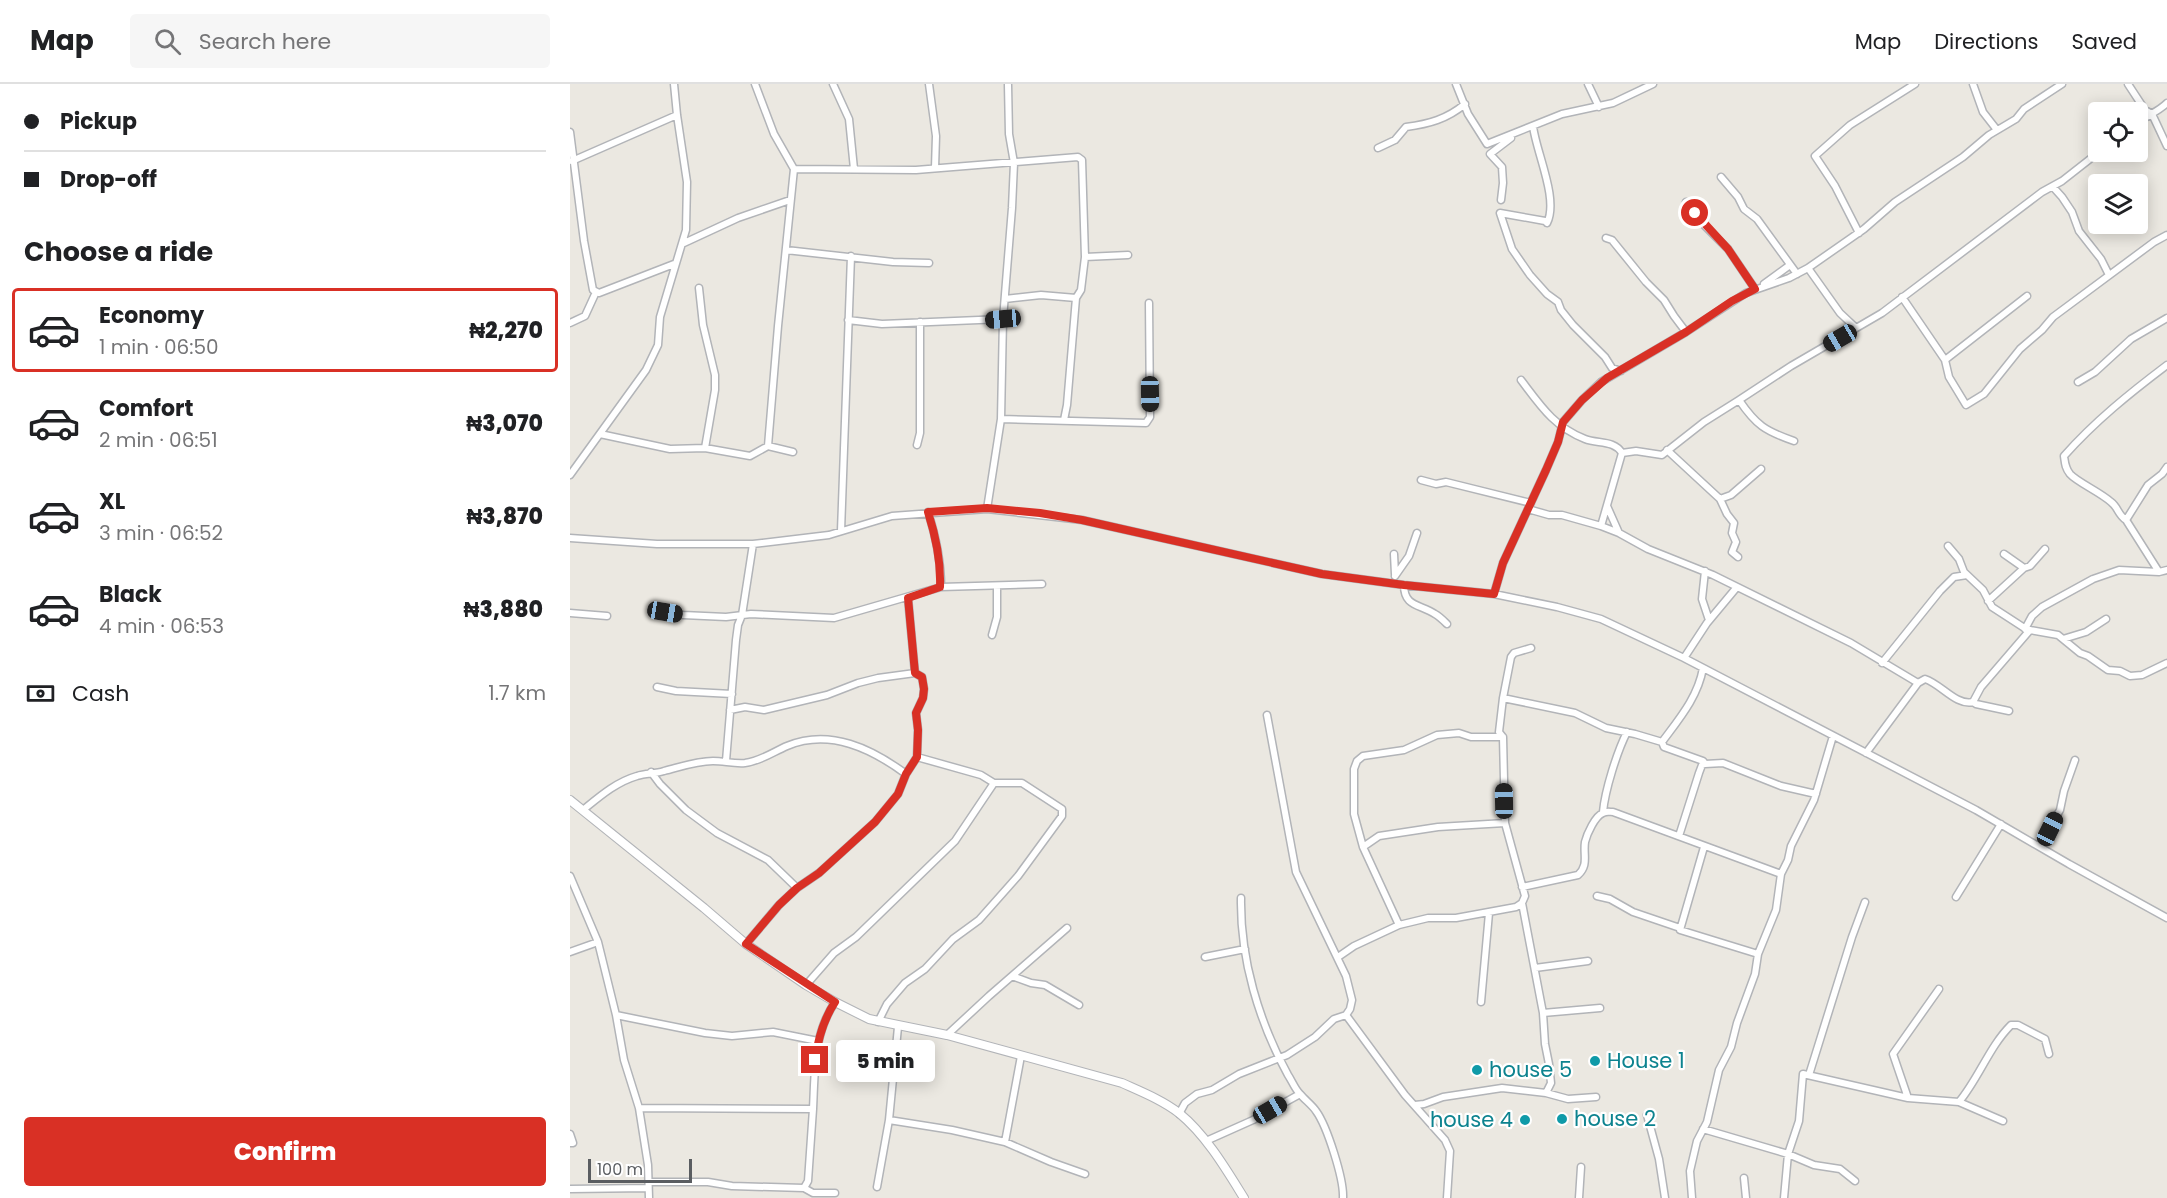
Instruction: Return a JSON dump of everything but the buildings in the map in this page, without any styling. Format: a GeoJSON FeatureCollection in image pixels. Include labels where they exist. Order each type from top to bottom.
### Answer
{"type":"FeatureCollection","features":[{"type":"Feature","properties":{"kind":"street"},"geometry":{"type":"LineString","coordinates":[[570,475],[646,370],[656,350],[660,317],[674,264],[684,243],[688,195],[675,84]]}},
{"type":"Feature","properties":{"kind":"street"},"geometry":{"type":"LineString","coordinates":[[755,84],[774,134],[794,169],[768,446]]}},
{"type":"Feature","properties":{"kind":"street"},"geometry":{"type":"LineString","coordinates":[[833,84],[849,119],[854,170]]}},
{"type":"Feature","properties":{"kind":"street"},"geometry":{"type":"LineString","coordinates":[[929,84],[936,136],[935,168]]}},
{"type":"Feature","properties":{"kind":"street"},"geometry":{"type":"LineString","coordinates":[[1456,84],[1468,114],[1487,144],[1562,114],[1619,101],[1653,84]]}},
{"type":"Feature","properties":{"kind":"street"},"geometry":{"type":"LineString","coordinates":[[1588,84],[1599,107]]}},
{"type":"Feature","properties":{"kind":"street"},"geometry":{"type":"LineString","coordinates":[[1859,233],[1835,186],[1815,156],[1850,125],[1915,84]]}},
{"type":"Feature","properties":{"kind":"street"},"geometry":{"type":"LineString","coordinates":[[1973,84],[1983,112],[1997,129]]}},
{"type":"Feature","properties":{"kind":"street"},"geometry":{"type":"LineString","coordinates":[[1758,288],[1775,284],[1808,268],[1859,233],[1895,202],[1963,158],[1997,129],[2062,84]]}},
{"type":"Feature","properties":{"kind":"street"},"geometry":{"type":"LineString","coordinates":[[2128,84],[2145,110],[2152,114],[2167,146]]}},
{"type":"Feature","properties":{"kind":"street"},"geometry":{"type":"LineString","coordinates":[[987,508],[1001,418],[1003,319],[1012,208],[1014,163],[1009,134],[1008,85]]}},
{"type":"Feature","properties":{"kind":"street"},"geometry":{"type":"LineString","coordinates":[[2148,117],[2167,103]]}},
{"type":"Feature","properties":{"kind":"street"},"geometry":{"type":"LineString","coordinates":[[1378,148],[1395,140],[1406,127],[1428,124],[1451,115],[1465,104]]}},
{"type":"Feature","properties":{"kind":"street"},"geometry":{"type":"LineString","coordinates":[[572,161],[677,115]]}},
{"type":"Feature","properties":{"kind":"street"},"geometry":{"type":"LineString","coordinates":[[1530,127],[1534,134],[1550,197],[1550,217],[1547,223],[1545,220],[1500,213],[1508,239],[1530,275],[1546,294],[1558,302],[1561,310],[1573,325],[1605,357],[1612,368],[1621,371]]}},
{"type":"Feature","properties":{"kind":"street"},"geometry":{"type":"LineString","coordinates":[[1501,200],[1502,167],[1490,154],[1510,138],[1530,127]]}},
{"type":"Feature","properties":{"kind":"street"},"geometry":{"type":"LineString","coordinates":[[570,132],[584,241],[593,290],[596,292]]}},
{"type":"Feature","properties":{"kind":"street"},"geometry":{"type":"LineString","coordinates":[[794,169],[879,171],[1078,157],[1082,160],[1085,257],[1081,290],[1076,298],[1068,405],[1064,420]]}},
{"type":"Feature","properties":{"kind":"street"},"geometry":{"type":"LineString","coordinates":[[1622,453],[1636,451],[1658,455],[1667,450],[1704,422],[1791,366],[1882,313],[2042,192],[2053,187],[2088,160]]}},
{"type":"Feature","properties":{"kind":"street"},"geometry":{"type":"LineString","coordinates":[[1721,177],[1738,196],[1744,209],[1757,219],[1797,274]]}},
{"type":"Feature","properties":{"kind":"street"},"geometry":{"type":"LineString","coordinates":[[2053,187],[2072,212],[2079,231],[2101,259],[2109,275]]}},
{"type":"Feature","properties":{"kind":"street"},"geometry":{"type":"LineString","coordinates":[[684,243],[738,218],[790,200]]}},
{"type":"Feature","properties":{"kind":"street"},"geometry":{"type":"LineString","coordinates":[[1686,202],[1704,225],[1728,249],[1758,288]]}},
{"type":"Feature","properties":{"kind":"street"},"geometry":{"type":"LineString","coordinates":[[1902,297],[1945,360],[1949,377],[1966,405],[1984,394],[2020,349],[2042,330],[2052,317],[2154,242],[2167,235]]}},
{"type":"Feature","properties":{"kind":"street"},"geometry":{"type":"LineString","coordinates":[[1606,238],[1612,240],[1646,282],[1664,300],[1686,332]]}},
{"type":"Feature","properties":{"kind":"street"},"geometry":{"type":"LineString","coordinates":[[786,250],[893,262],[929,263]]}},
{"type":"Feature","properties":{"kind":"street"},"geometry":{"type":"LineString","coordinates":[[1085,257],[1128,255]]}},
{"type":"Feature","properties":{"kind":"street"},"geometry":{"type":"LineString","coordinates":[[841,531],[851,256]]}},
{"type":"Feature","properties":{"kind":"street"},"geometry":{"type":"LineString","coordinates":[[596,292],[674,264]]}},
{"type":"Feature","properties":{"kind":"street"},"geometry":{"type":"LineString","coordinates":[[1494,594],[1503,563],[1558,442],[1563,422],[1582,400],[1607,378],[1686,332],[1732,301],[1758,288],[1790,265]]}},
{"type":"Feature","properties":{"kind":"street"},"geometry":{"type":"LineString","coordinates":[[1808,268],[1840,313],[1856,328]]}},
{"type":"Feature","properties":{"kind":"street"},"geometry":{"type":"LineString","coordinates":[[699,288],[703,325],[715,375],[715,390],[705,448]]}},
{"type":"Feature","properties":{"kind":"street"},"geometry":{"type":"LineString","coordinates":[[570,323],[585,316],[596,292]]}},
{"type":"Feature","properties":{"kind":"street"},"geometry":{"type":"LineString","coordinates":[[1005,299],[1041,295],[1076,298]]}},
{"type":"Feature","properties":{"kind":"street"},"geometry":{"type":"LineString","coordinates":[[1945,360],[2027,296]]}},
{"type":"Feature","properties":{"kind":"street"},"geometry":{"type":"LineString","coordinates":[[1001,418],[1143,425],[1149,421],[1149,303]]}},
{"type":"Feature","properties":{"kind":"street"},"geometry":{"type":"LineString","coordinates":[[2078,382],[2095,372],[2131,339],[2167,318]]}},
{"type":"Feature","properties":{"kind":"street"},"geometry":{"type":"LineString","coordinates":[[848,320],[882,324],[1003,319]]}},
{"type":"Feature","properties":{"kind":"street"},"geometry":{"type":"LineString","coordinates":[[917,445],[920,433],[920,322]]}},
{"type":"Feature","properties":{"kind":"street"},"geometry":{"type":"LineString","coordinates":[[2159,572],[2126,520],[2119,516],[2114,504],[2095,489],[2071,476],[2065,466],[2064,456],[2108,411],[2167,365]]}},
{"type":"Feature","properties":{"kind":"street"},"geometry":{"type":"LineString","coordinates":[[1607,378],[1612,368]]}},
{"type":"Feature","properties":{"kind":"street"},"geometry":{"type":"LineString","coordinates":[[1521,380],[1562,428],[1588,440],[1619,447],[1622,453],[1601,526]]}},
{"type":"Feature","properties":{"kind":"street"},"geometry":{"type":"LineString","coordinates":[[1739,400],[1751,417],[1770,433],[1794,441]]}},
{"type":"Feature","properties":{"kind":"street"},"geometry":{"type":"LineString","coordinates":[[600,434],[670,449],[705,448],[750,456],[768,446],[793,452]]}},
{"type":"Feature","properties":{"kind":"street"},"geometry":{"type":"LineString","coordinates":[[1667,450],[1720,499],[1734,523],[1732,533],[1736,542],[1732,552],[1738,557]]}},
{"type":"Feature","properties":{"kind":"street"},"geometry":{"type":"LineString","coordinates":[[2126,520],[2148,485],[2167,467]]}},
{"type":"Feature","properties":{"kind":"street"},"geometry":{"type":"LineString","coordinates":[[1720,499],[1731,495],[1761,470]]}},
{"type":"Feature","properties":{"kind":"street"},"geometry":{"type":"LineString","coordinates":[[1421,480],[1436,484],[1446,482],[1530,506],[1549,515],[1562,514],[1619,533],[1648,549],[1705,571],[1851,643],[1918,682],[1928,680],[1967,703],[1973,702],[2009,711]]}},
{"type":"Feature","properties":{"kind":"street"},"geometry":{"type":"LineString","coordinates":[[1607,506],[1619,533]]}},
{"type":"Feature","properties":{"kind":"street"},"geometry":{"type":"LineString","coordinates":[[570,538],[657,543],[753,544],[829,535],[892,516],[987,508],[1082,520],[1303,570],[1395,580],[1404,585],[1494,594],[1557,607],[1601,619],[1684,658],[2001,824],[2167,918]]}},
{"type":"Feature","properties":{"kind":"street"},"geometry":{"type":"LineString","coordinates":[[928,512],[941,568],[940,587]]}},
{"type":"Feature","properties":{"kind":"street"},"geometry":{"type":"LineString","coordinates":[[1395,580],[1409,556],[1417,533]]}},
{"type":"Feature","properties":{"kind":"street"},"geometry":{"type":"LineString","coordinates":[[726,761],[738,625],[742,615],[753,544]]}},
{"type":"Feature","properties":{"kind":"street"},"geometry":{"type":"LineString","coordinates":[[1948,546],[1959,559],[1967,575],[1983,590],[1988,601],[2005,616],[2027,630],[2049,632],[2108,670],[2120,670],[2130,676],[2142,675],[2167,663]]}},
{"type":"Feature","properties":{"kind":"street"},"geometry":{"type":"LineString","coordinates":[[1988,601],[2024,568],[2030,566],[2045,549]]}},
{"type":"Feature","properties":{"kind":"street"},"geometry":{"type":"LineString","coordinates":[[1394,554],[1395,580]]}},
{"type":"Feature","properties":{"kind":"street"},"geometry":{"type":"LineString","coordinates":[[2004,554],[2024,568]]}},
{"type":"Feature","properties":{"kind":"street"},"geometry":{"type":"LineString","coordinates":[[1973,702],[1981,687],[2027,630],[2032,616],[2042,607],[2093,579],[2119,570],[2159,572],[2167,570]]}},
{"type":"Feature","properties":{"kind":"street"},"geometry":{"type":"LineString","coordinates":[[1705,571],[1702,599],[1709,620]]}},
{"type":"Feature","properties":{"kind":"street"},"geometry":{"type":"LineString","coordinates":[[1882,663],[1940,591],[1954,577],[1967,575]]}},
{"type":"Feature","properties":{"kind":"street"},"geometry":{"type":"LineString","coordinates":[[665,612],[726,617],[742,615],[834,618],[940,587],[1042,584]]}},
{"type":"Feature","properties":{"kind":"street"},"geometry":{"type":"LineString","coordinates":[[1404,585],[1404,594],[1408,601],[1434,613],[1447,624]]}},
{"type":"Feature","properties":{"kind":"street"},"geometry":{"type":"LineString","coordinates":[[992,634],[997,617],[997,587]]}},
{"type":"Feature","properties":{"kind":"street"},"geometry":{"type":"LineString","coordinates":[[1684,658],[1709,620],[1737,587]]}},
{"type":"Feature","properties":{"kind":"street"},"geometry":{"type":"LineString","coordinates":[[908,598],[915,673]]}},
{"type":"Feature","properties":{"kind":"street"},"geometry":{"type":"LineString","coordinates":[[570,613],[607,615]]}},
{"type":"Feature","properties":{"kind":"street"},"geometry":{"type":"LineString","coordinates":[[2063,639],[2086,632],[2106,620]]}},
{"type":"Feature","properties":{"kind":"street"},"geometry":{"type":"LineString","coordinates":[[1338,957],[1354,946],[1399,925],[1428,918],[1456,918],[1489,914],[1516,908],[1522,903],[1525,896],[1505,823],[1503,737],[1499,732],[1511,657],[1514,652],[1531,648]]}},
{"type":"Feature","properties":{"kind":"street"},"geometry":{"type":"LineString","coordinates":[[1662,742],[1699,688],[1703,668]]}},
{"type":"Feature","properties":{"kind":"street"},"geometry":{"type":"LineString","coordinates":[[730,710],[745,707],[764,710],[827,695],[868,681],[915,673],[922,677],[924,689],[923,698],[916,713],[917,757],[906,774],[898,794],[875,822],[819,873],[797,888],[779,905],[746,944]]}},
{"type":"Feature","properties":{"kind":"street"},"geometry":{"type":"LineString","coordinates":[[1866,753],[1884,732],[1918,682]]}},
{"type":"Feature","properties":{"kind":"street"},"geometry":{"type":"LineString","coordinates":[[657,687],[676,691],[732,694]]}},
{"type":"Feature","properties":{"kind":"street"},"geometry":{"type":"LineString","coordinates":[[1503,698],[1575,713],[1606,728],[1662,742],[1664,747],[1699,758],[1705,764]]}},
{"type":"Feature","properties":{"kind":"street"},"geometry":{"type":"LineString","coordinates":[[1179,1114],[1185,1104],[1197,1094],[1212,1090],[1239,1074],[1280,1058],[1315,1037],[1334,1019],[1346,1015],[1351,1005],[1351,993],[1346,975],[1296,872],[1267,715]]}},
{"type":"Feature","properties":{"kind":"street"},"geometry":{"type":"LineString","coordinates":[[1604,812],[1604,801],[1627,732]]}},
{"type":"Feature","properties":{"kind":"street"},"geometry":{"type":"LineString","coordinates":[[1399,925],[1363,847],[1354,814],[1354,769],[1357,761],[1363,756],[1404,750],[1437,735],[1460,733],[1471,737],[1503,737]]}},
{"type":"Feature","properties":{"kind":"street"},"geometry":{"type":"LineString","coordinates":[[1692,1198],[1690,1171],[1697,1141],[1712,1105],[1719,1070],[1731,1047],[1755,974],[1758,954],[1776,910],[1781,874],[1788,860],[1791,846],[1816,794],[1833,736]]}},
{"type":"Feature","properties":{"kind":"street"},"geometry":{"type":"LineString","coordinates":[[583,810],[618,784],[635,776],[694,762],[726,761],[740,764],[752,762],[789,746],[829,739],[871,751],[906,774]]}},
{"type":"Feature","properties":{"kind":"street"},"geometry":{"type":"LineString","coordinates":[[878,1022],[887,1004],[905,983],[925,969],[953,939],[979,920],[1018,876],[1062,816],[1062,809],[1027,785],[1018,782],[994,783],[981,775],[917,757]]}},
{"type":"Feature","properties":{"kind":"street"},"geometry":{"type":"LineString","coordinates":[[2039,846],[2060,810],[2075,760]]}},
{"type":"Feature","properties":{"kind":"street"},"geometry":{"type":"LineString","coordinates":[[1679,836],[1699,773],[1702,765],[1705,764],[1728,764],[1781,786],[1816,794]]}},
{"type":"Feature","properties":{"kind":"street"},"geometry":{"type":"LineString","coordinates":[[651,772],[686,810],[717,833],[768,860],[797,888]]}},
{"type":"Feature","properties":{"kind":"street"},"geometry":{"type":"LineString","coordinates":[[806,985],[834,953],[856,937],[955,841],[994,783]]}},
{"type":"Feature","properties":{"kind":"street"},"geometry":{"type":"LineString","coordinates":[[570,800],[746,944],[835,1002],[878,1022],[947,1035],[1122,1083],[1149,1095],[1179,1114],[1206,1141],[1244,1198]]}},
{"type":"Feature","properties":{"kind":"street"},"geometry":{"type":"LineString","coordinates":[[1522,887],[1578,875],[1586,864],[1585,842],[1589,832],[1604,812],[1679,836],[1781,874]]}},
{"type":"Feature","properties":{"kind":"street"},"geometry":{"type":"LineString","coordinates":[[1363,847],[1379,836],[1438,827],[1505,823]]}},
{"type":"Feature","properties":{"kind":"street"},"geometry":{"type":"LineString","coordinates":[[1956,897],[2001,824]]}},
{"type":"Feature","properties":{"kind":"street"},"geometry":{"type":"LineString","coordinates":[[1680,927],[1704,847]]}},
{"type":"Feature","properties":{"kind":"street"},"geometry":{"type":"LineString","coordinates":[[570,876],[598,942],[616,1015],[624,1060],[639,1108],[649,1198]]}},
{"type":"Feature","properties":{"kind":"street"},"geometry":{"type":"LineString","coordinates":[[1597,896],[1610,899],[1633,912],[1680,927],[1680,930],[1758,954]]}},
{"type":"Feature","properties":{"kind":"street"},"geometry":{"type":"LineString","coordinates":[[1242,898],[1245,949],[1259,1010],[1280,1058],[1300,1094],[1316,1110],[1324,1125],[1342,1177],[1343,1198]]}},
{"type":"Feature","properties":{"kind":"street"},"geometry":{"type":"LineString","coordinates":[[1809,1075],[1865,902]]}},
{"type":"Feature","properties":{"kind":"street"},"geometry":{"type":"LineString","coordinates":[[1522,903],[1543,1013],[1551,1083],[1546,1093]]}},
{"type":"Feature","properties":{"kind":"street"},"geometry":{"type":"LineString","coordinates":[[1481,1002],[1489,914]]}},
{"type":"Feature","properties":{"kind":"street"},"geometry":{"type":"LineString","coordinates":[[947,1035],[1067,928]]}},
{"type":"Feature","properties":{"kind":"street"},"geometry":{"type":"LineString","coordinates":[[570,952],[598,942]]}},
{"type":"Feature","properties":{"kind":"street"},"geometry":{"type":"LineString","coordinates":[[1205,957],[1245,949]]}},
{"type":"Feature","properties":{"kind":"street"},"geometry":{"type":"LineString","coordinates":[[1535,968],[1588,961]]}},
{"type":"Feature","properties":{"kind":"street"},"geometry":{"type":"LineString","coordinates":[[1012,976],[1045,985],[1079,1005]]}},
{"type":"Feature","properties":{"kind":"street"},"geometry":{"type":"LineString","coordinates":[[1908,1098],[1893,1054],[1939,989]]}},
{"type":"Feature","properties":{"kind":"street"},"geometry":{"type":"LineString","coordinates":[[804,1188],[808,1181],[818,1041],[826,1016],[835,1002]]}},
{"type":"Feature","properties":{"kind":"street"},"geometry":{"type":"LineString","coordinates":[[1543,1013],[1600,1008]]}},
{"type":"Feature","properties":{"kind":"street"},"geometry":{"type":"LineString","coordinates":[[616,1015],[705,1033],[732,1036],[773,1032],[818,1041]]}},
{"type":"Feature","properties":{"kind":"street"},"geometry":{"type":"LineString","coordinates":[[1346,1015],[1405,1095],[1445,1140],[1450,1151],[1447,1198]]}},
{"type":"Feature","properties":{"kind":"street"},"geometry":{"type":"LineString","coordinates":[[1959,1102],[1982,1070],[1999,1036],[2011,1025],[2018,1025],[2045,1039],[2049,1054]]}},
{"type":"Feature","properties":{"kind":"street"},"geometry":{"type":"LineString","coordinates":[[877,1187],[889,1120],[898,1027]]}},
{"type":"Feature","properties":{"kind":"street"},"geometry":{"type":"LineString","coordinates":[[1005,1142],[1021,1056]]}},
{"type":"Feature","properties":{"kind":"street"},"geometry":{"type":"LineString","coordinates":[[1784,1198],[1788,1154],[1798,1128],[1803,1074],[1908,1098],[1959,1102],[2002,1121]]}},
{"type":"Feature","properties":{"kind":"street"},"geometry":{"type":"LineString","coordinates":[[1415,1105],[1443,1097],[1492,1089],[1546,1093],[1568,1099],[1596,1097]]}},
{"type":"Feature","properties":{"kind":"street"},"geometry":{"type":"LineString","coordinates":[[1206,1141],[1253,1120],[1300,1094]]}},
{"type":"Feature","properties":{"kind":"street"},"geometry":{"type":"LineString","coordinates":[[639,1108],[813,1109]]}},
{"type":"Feature","properties":{"kind":"street"},"geometry":{"type":"LineString","coordinates":[[1647,1115],[1659,1159],[1665,1198]]}},
{"type":"Feature","properties":{"kind":"street"},"geometry":{"type":"LineString","coordinates":[[889,1120],[952,1130],[1005,1142],[1085,1174]]}},
{"type":"Feature","properties":{"kind":"street"},"geometry":{"type":"LineString","coordinates":[[1703,1129],[1788,1154],[1814,1165],[1840,1169],[1855,1181]]}},
{"type":"Feature","properties":{"kind":"street"},"geometry":{"type":"LineString","coordinates":[[570,1134],[573,1143],[570,1143]]}},
{"type":"Feature","properties":{"kind":"street"},"geometry":{"type":"LineString","coordinates":[[1579,1198],[1581,1167]]}},
{"type":"Feature","properties":{"kind":"street"},"geometry":{"type":"LineString","coordinates":[[1744,1178],[1746,1198]]}},
{"type":"Feature","properties":{"kind":"street"},"geometry":{"type":"LineString","coordinates":[[570,1189],[708,1182],[804,1188],[813,1193],[835,1194]]}},
{"type":"Feature","properties":{"kind":"place","name":"House 1"},"geometry":{"type":"Point","coordinates":[1595,1061]}},
{"type":"Feature","properties":{"kind":"place","name":"house 5"},"geometry":{"type":"Point","coordinates":[1477,1070]}},
{"type":"Feature","properties":{"kind":"place","name":"house 2"},"geometry":{"type":"Point","coordinates":[1562,1119]}},
{"type":"Feature","properties":{"kind":"place","name":"house 4"},"geometry":{"type":"Point","coordinates":[1525,1120]}},
{"type":"Feature","properties":{"kind":"route"},"geometry":{"type":"LineString","coordinates":[[815,1060],[826,1016],[835,1002],[746,944],[779,905],[839,856],[887,809],[898,794],[906,774],[917,757],[916,713],[923,698],[923,683],[922,677],[915,673],[908,598],[940,587],[941,568],[928,512],[987,508],[1040,513],[1147,534],[1322,574],[1494,594],[1503,563],[1558,442],[1563,422],[1601,382],[1686,332],[1746,292],[1755,289],[1728,249],[1695,213]]}}]}
